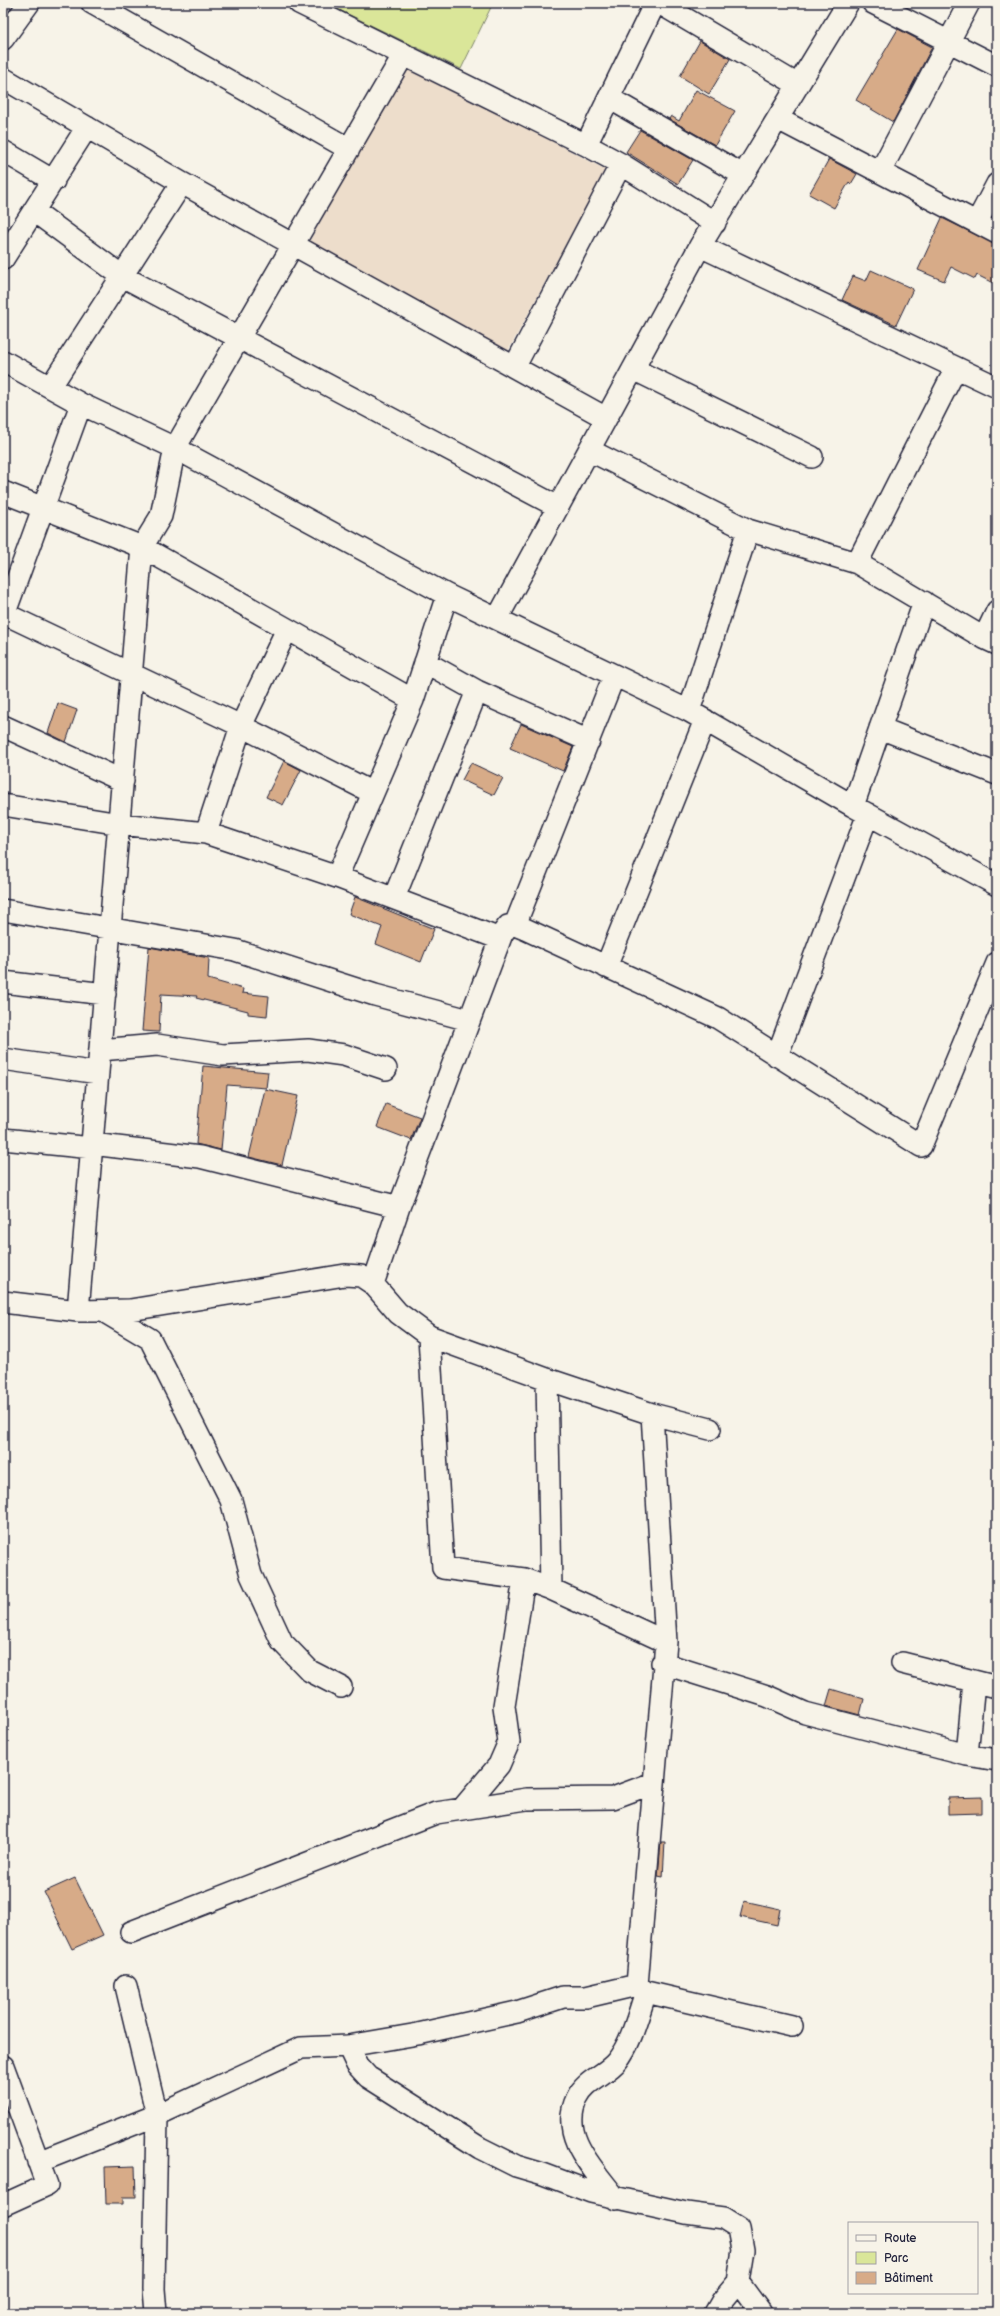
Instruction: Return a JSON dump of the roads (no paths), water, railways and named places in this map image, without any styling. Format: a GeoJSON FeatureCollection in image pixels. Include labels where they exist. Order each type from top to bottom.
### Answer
{"type":"FeatureCollection","features":[{"type":"Feature","properties":{"kind":"street"},"geometry":{"type":"LineString","coordinates":[[3,39],[29,3]]}},
{"type":"Feature","properties":{"kind":"street"},"geometry":{"type":"LineString","coordinates":[[92,3],[349,148]]}},
{"type":"Feature","properties":{"kind":"street"},"geometry":{"type":"LineString","coordinates":[[299,3],[586,145],[621,164],[715,223]]}},
{"type":"Feature","properties":{"kind":"street"},"geometry":{"type":"LineString","coordinates":[[586,145],[655,3]]}},
{"type":"Feature","properties":{"kind":"street"},"geometry":{"type":"LineString","coordinates":[[659,3],[798,85]]}},
{"type":"Feature","properties":{"kind":"street"},"geometry":{"type":"LineString","coordinates":[[496,619],[700,246],[848,3]]}},
{"type":"Feature","properties":{"kind":"street"},"geometry":{"type":"LineString","coordinates":[[873,3],[997,66]]}},
{"type":"Feature","properties":{"kind":"street"},"geometry":{"type":"LineString","coordinates":[[880,172],[969,3]]}},
{"type":"Feature","properties":{"kind":"street"},"geometry":{"type":"LineString","coordinates":[[78,1311],[124,781],[142,547],[161,516],[174,448],[404,54]]}},
{"type":"Feature","properties":{"kind":"street"},"geometry":{"type":"LineString","coordinates":[[3,78],[182,183],[515,366],[606,418]]}},
{"type":"Feature","properties":{"kind":"street"},"geometry":{"type":"LineString","coordinates":[[609,98],[743,175]]}},
{"type":"Feature","properties":{"kind":"street"},"geometry":{"type":"LineString","coordinates":[[778,119],[997,233]]}},
{"type":"Feature","properties":{"kind":"street"},"geometry":{"type":"LineString","coordinates":[[3,259],[87,128]]}},
{"type":"Feature","properties":{"kind":"street"},"geometry":{"type":"LineString","coordinates":[[3,151],[54,181]]}},
{"type":"Feature","properties":{"kind":"street"},"geometry":{"type":"LineString","coordinates":[[515,366],[621,164]]}},
{"type":"Feature","properties":{"kind":"street"},"geometry":{"type":"LineString","coordinates":[[51,386],[182,183]]}},
{"type":"Feature","properties":{"kind":"street"},"geometry":{"type":"LineString","coordinates":[[977,222],[997,184]]}},
{"type":"Feature","properties":{"kind":"street"},"geometry":{"type":"LineString","coordinates":[[34,211],[122,276],[558,507]]}},
{"type":"Feature","properties":{"kind":"street"},"geometry":{"type":"LineString","coordinates":[[700,246],[997,388]]}},
{"type":"Feature","properties":{"kind":"street"},"geometry":{"type":"LineString","coordinates":[[3,361],[51,386],[80,404],[174,448],[447,595],[697,715],[861,810],[997,885]]}},
{"type":"Feature","properties":{"kind":"street"},"geometry":{"type":"LineString","coordinates":[[857,563],[956,368]]}},
{"type":"Feature","properties":{"kind":"street"},"geometry":{"type":"LineString","coordinates":[[633,370],[812,457]]}},
{"type":"Feature","properties":{"kind":"street"},"geometry":{"type":"LineString","coordinates":[[80,404],[3,615],[241,726],[373,793]]}},
{"type":"Feature","properties":{"kind":"street"},"geometry":{"type":"LineString","coordinates":[[589,450],[748,530],[857,563],[991,641],[997,611]]}},
{"type":"Feature","properties":{"kind":"street"},"geometry":{"type":"LineString","coordinates":[[3,492],[142,547],[413,700]]}},
{"type":"Feature","properties":{"kind":"street"},"geometry":{"type":"LineString","coordinates":[[606,967],[697,715],[748,530]]}},
{"type":"Feature","properties":{"kind":"street"},"geometry":{"type":"LineString","coordinates":[[338,877],[413,700],[447,595]]}},
{"type":"Feature","properties":{"kind":"street"},"geometry":{"type":"LineString","coordinates":[[777,1056],[861,810],[880,728],[924,602]]}},
{"type":"Feature","properties":{"kind":"street"},"geometry":{"type":"LineString","coordinates":[[206,832],[241,726],[287,629]]}},
{"type":"Feature","properties":{"kind":"street"},"geometry":{"type":"LineString","coordinates":[[425,662],[477,691],[589,741]]}},
{"type":"Feature","properties":{"kind":"street"},"geometry":{"type":"LineString","coordinates":[[373,1284],[399,1207],[469,1020],[589,741],[614,676]]}},
{"type":"Feature","properties":{"kind":"street"},"geometry":{"type":"LineString","coordinates":[[394,898],[477,691]]}},
{"type":"Feature","properties":{"kind":"street"},"geometry":{"type":"LineString","coordinates":[[3,726],[124,781]]}},
{"type":"Feature","properties":{"kind":"street"},"geometry":{"type":"LineString","coordinates":[[880,728],[997,774]]}},
{"type":"Feature","properties":{"kind":"street"},"geometry":{"type":"LineString","coordinates":[[3,804],[120,824],[206,832],[338,877],[394,898],[508,932],[606,967],[718,1018],[921,1146],[997,963]]}},
{"type":"Feature","properties":{"kind":"street"},"geometry":{"type":"LineString","coordinates":[[3,910],[235,950],[375,995],[469,1020]]}},
{"type":"Feature","properties":{"kind":"street"},"geometry":{"type":"LineString","coordinates":[[3,982],[105,994]]}},
{"type":"Feature","properties":{"kind":"street"},"geometry":{"type":"LineString","coordinates":[[100,1050],[157,1045],[223,1054],[314,1051],[344,1054],[386,1069]]}},
{"type":"Feature","properties":{"kind":"street"},"geometry":{"type":"LineString","coordinates":[[3,1059],[98,1073]]}},
{"type":"Feature","properties":{"kind":"street"},"geometry":{"type":"LineString","coordinates":[[3,1139],[200,1157],[399,1207]]}},
{"type":"Feature","properties":{"kind":"street"},"geometry":{"type":"LineString","coordinates":[[3,1302],[78,1311],[130,1310],[345,1275],[361,1276],[373,1284],[398,1313],[429,1336],[547,1380],[652,1414],[710,1429]]}},
{"type":"Feature","properties":{"kind":"street"},"geometry":{"type":"LineString","coordinates":[[103,1311],[150,1339],[231,1500],[251,1575],[282,1642],[310,1671],[341,1687]]}},
{"type":"Feature","properties":{"kind":"street"},"geometry":{"type":"LineString","coordinates":[[429,1336],[443,1568],[524,1579],[551,1589],[666,1642]]}},
{"type":"Feature","properties":{"kind":"street"},"geometry":{"type":"LineString","coordinates":[[547,1380],[551,1589]]}},
{"type":"Feature","properties":{"kind":"street"},"geometry":{"type":"LineString","coordinates":[[616,2199],[575,2142],[571,2124],[577,2098],[594,2078],[616,2062],[629,2039],[642,1988],[653,1783],[662,1663],[666,1642],[652,1414]]}},
{"type":"Feature","properties":{"kind":"street"},"geometry":{"type":"LineString","coordinates":[[462,1809],[499,1765],[509,1742],[504,1706],[524,1579]]}},
{"type":"Feature","properties":{"kind":"street"},"geometry":{"type":"LineString","coordinates":[[662,1663],[766,1696],[805,1713],[967,1755],[997,1760]]}},
{"type":"Feature","properties":{"kind":"street"},"geometry":{"type":"LineString","coordinates":[[902,1663],[997,1687]]}},
{"type":"Feature","properties":{"kind":"street"},"geometry":{"type":"LineString","coordinates":[[967,1755],[974,1682]]}},
{"type":"Feature","properties":{"kind":"street"},"geometry":{"type":"LineString","coordinates":[[131,1932],[436,1813],[527,1799],[613,1798],[653,1783]]}},
{"type":"Feature","properties":{"kind":"street"},"geometry":{"type":"LineString","coordinates":[[126,1986],[157,2115],[154,2289],[156,2313]]}},
{"type":"Feature","properties":{"kind":"street"},"geometry":{"type":"LineString","coordinates":[[38,2162],[157,2115],[301,2048],[348,2046],[471,2023],[517,2012],[563,1997],[586,1997],[642,1988],[792,2026]]}},
{"type":"Feature","properties":{"kind":"street"},"geometry":{"type":"LineString","coordinates":[[348,2046],[357,2066],[368,2077],[480,2148],[516,2166],[616,2199],[686,2213],[723,2218],[739,2228],[743,2250],[738,2282],[715,2313]]}},
{"type":"Feature","properties":{"kind":"street"},"geometry":{"type":"LineString","coordinates":[[3,2066],[47,2185],[3,2205]]}},
{"type":"Feature","properties":{"kind":"street"},"geometry":{"type":"LineString","coordinates":[[738,2282],[761,2313]]}}]}
